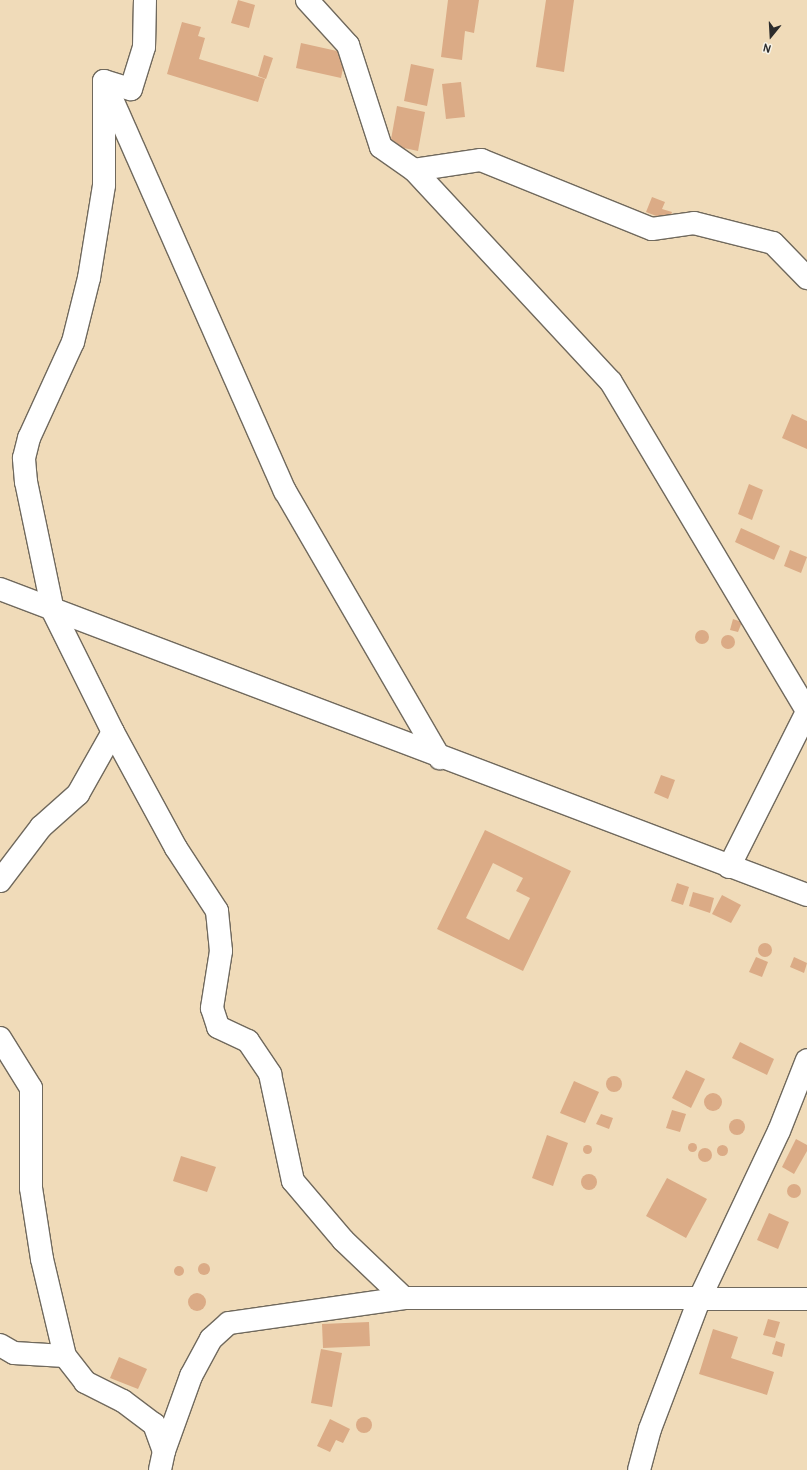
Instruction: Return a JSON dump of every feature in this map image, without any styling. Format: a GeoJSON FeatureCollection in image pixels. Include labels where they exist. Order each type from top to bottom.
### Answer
{"type":"FeatureCollection","features":[{"type":"Feature","properties":{"kind":"street"},"geometry":{"type":"LineString","coordinates":[[104,81],[131,89],[144,47],[145,0]]}},
{"type":"Feature","properties":{"kind":"street"},"geometry":{"type":"LineString","coordinates":[[307,0],[348,45],[381,147],[414,170],[611,382],[807,712],[729,867]]}},
{"type":"Feature","properties":{"kind":"street"},"geometry":{"type":"LineString","coordinates":[[104,81],[104,185],[90,278],[73,342],[29,438],[24,458],[26,482],[53,611],[113,732],[176,848],[218,911],[221,951],[212,1008],[218,1027],[248,1041],[270,1074],[293,1181],[343,1240],[404,1298]]}},
{"type":"Feature","properties":{"kind":"street"},"geometry":{"type":"LineString","coordinates":[[104,81],[285,491],[440,758]]}},
{"type":"Feature","properties":{"kind":"street"},"geometry":{"type":"LineString","coordinates":[[414,170],[481,160],[645,227],[694,223],[773,243],[807,278]]}},
{"type":"Feature","properties":{"kind":"street"},"geometry":{"type":"LineString","coordinates":[[0,589],[53,611],[440,758],[807,895]]}},
{"type":"Feature","properties":{"kind":"street"},"geometry":{"type":"LineString","coordinates":[[0,881],[41,827],[78,794],[113,732]]}},
{"type":"Feature","properties":{"kind":"street"},"geometry":{"type":"LineString","coordinates":[[0,1038],[31,1088],[31,1188],[42,1259],[65,1356],[85,1382],[124,1401],[154,1424],[162,1461]]}},
{"type":"Feature","properties":{"kind":"street"},"geometry":{"type":"LineString","coordinates":[[639,1470],[650,1429],[699,1300],[779,1132],[807,1060]]}},
{"type":"Feature","properties":{"kind":"street"},"geometry":{"type":"LineString","coordinates":[[162,1461],[191,1376],[211,1339],[229,1323],[404,1298],[699,1300],[807,1299]]}},
{"type":"Feature","properties":{"kind":"street"},"geometry":{"type":"LineString","coordinates":[[0,1345],[14,1353],[65,1356]]}},
{"type":"Feature","properties":{"kind":"building"},"geometry":{"type":"Polygon","coordinates":[[[238,0],[255,5],[249,28],[231,23],[238,0]]]}},
{"type":"Feature","properties":{"kind":"building"},"geometry":{"type":"Polygon","coordinates":[[[448,0],[479,0],[474,33],[465,31],[462,60],[441,57],[448,0]]]}},
{"type":"Feature","properties":{"kind":"building"},"geometry":{"type":"Polygon","coordinates":[[[546,0],[574,0],[564,72],[536,67],[546,0]]]}},
{"type":"Feature","properties":{"kind":"building"},"geometry":{"type":"Polygon","coordinates":[[[182,22],[201,27],[198,36],[205,38],[199,59],[265,79],[258,102],[167,74],[182,22]]]}},
{"type":"Feature","properties":{"kind":"building"},"geometry":{"type":"Polygon","coordinates":[[[301,43],[346,53],[341,78],[296,68],[301,43]]]}},
{"type":"Feature","properties":{"kind":"building"},"geometry":{"type":"Polygon","coordinates":[[[264,55],[273,58],[266,79],[258,76],[264,55]]]}},
{"type":"Feature","properties":{"kind":"building"},"geometry":{"type":"Polygon","coordinates":[[[411,64],[434,69],[427,106],[404,101],[411,64]]]}},
{"type":"Feature","properties":{"kind":"building"},"geometry":{"type":"Polygon","coordinates":[[[461,82],[465,117],[446,119],[442,84],[461,82]]]}},
{"type":"Feature","properties":{"kind":"building"},"geometry":{"type":"Polygon","coordinates":[[[397,106],[425,112],[418,151],[390,145],[397,106]]]}},
{"type":"Feature","properties":{"kind":"building"},"geometry":{"type":"Polygon","coordinates":[[[652,197],[665,202],[662,209],[672,212],[669,221],[646,212],[652,197]]]}},
{"type":"Feature","properties":{"kind":"building"},"geometry":{"type":"Polygon","coordinates":[[[792,414],[807,421],[807,449],[782,438],[792,414]]]}},
{"type":"Feature","properties":{"kind":"building"},"geometry":{"type":"Polygon","coordinates":[[[749,484],[763,490],[752,520],[738,514],[749,484]]]}},
{"type":"Feature","properties":{"kind":"building"},"geometry":{"type":"Polygon","coordinates":[[[741,528],[780,546],[774,560],[735,542],[741,528]]]}},
{"type":"Feature","properties":{"kind":"building"},"geometry":{"type":"Polygon","coordinates":[[[790,550],[807,557],[801,573],[784,566],[790,550]]]}},
{"type":"Feature","properties":{"kind":"building"},"geometry":{"type":"Polygon","coordinates":[[[733,619],[742,622],[738,632],[730,630],[733,619]]]}},
{"type":"Feature","properties":{"kind":"building"},"geometry":{"type":"Polygon","coordinates":[[[702,630],[707,632],[709,637],[707,642],[702,644],[697,642],[695,637],[697,632],[702,630]]]}},
{"type":"Feature","properties":{"kind":"building"},"geometry":{"type":"Polygon","coordinates":[[[728,635],[733,637],[735,642],[733,647],[728,649],[723,647],[721,642],[723,637],[728,635]]]}},
{"type":"Feature","properties":{"kind":"building"},"geometry":{"type":"Polygon","coordinates":[[[661,775],[675,780],[668,799],[654,793],[661,775]]]}},
{"type":"Feature","properties":{"kind":"building"},"geometry":{"type":"Polygon","coordinates":[[[485,830],[571,871],[523,971],[437,929],[485,830]],[[493,863],[466,918],[509,940],[530,898],[516,891],[523,878],[493,863]]]}},
{"type":"Feature","properties":{"kind":"building"},"geometry":{"type":"Polygon","coordinates":[[[677,883],[689,887],[683,905],[671,901],[677,883]]]}},
{"type":"Feature","properties":{"kind":"building"},"geometry":{"type":"Polygon","coordinates":[[[693,892],[714,898],[710,913],[689,906],[693,892]]]}},
{"type":"Feature","properties":{"kind":"building"},"geometry":{"type":"Polygon","coordinates":[[[722,895],[741,905],[731,923],[712,914],[722,895]]]}},
{"type":"Feature","properties":{"kind":"building"},"geometry":{"type":"Polygon","coordinates":[[[765,943],[770,945],[772,950],[770,955],[765,957],[760,955],[758,950],[760,945],[765,943]]]}},
{"type":"Feature","properties":{"kind":"building"},"geometry":{"type":"Polygon","coordinates":[[[756,957],[768,962],[762,977],[749,972],[756,957]]]}},
{"type":"Feature","properties":{"kind":"building"},"geometry":{"type":"Polygon","coordinates":[[[794,957],[807,963],[804,973],[790,967],[794,957]]]}},
{"type":"Feature","properties":{"kind":"building"},"geometry":{"type":"Polygon","coordinates":[[[740,1042],[774,1059],[767,1075],[732,1058],[740,1042]]]}},
{"type":"Feature","properties":{"kind":"building"},"geometry":{"type":"Polygon","coordinates":[[[686,1070],[705,1079],[691,1108],[672,1098],[686,1070]]]}},
{"type":"Feature","properties":{"kind":"building"},"geometry":{"type":"Polygon","coordinates":[[[614,1076],[621,1081],[622,1084],[617,1091],[614,1092],[607,1087],[606,1084],[611,1077],[614,1076]]]}},
{"type":"Feature","properties":{"kind":"building"},"geometry":{"type":"Polygon","coordinates":[[[574,1081],[599,1092],[585,1123],[560,1113],[574,1081]]]}},
{"type":"Feature","properties":{"kind":"building"},"geometry":{"type":"Polygon","coordinates":[[[713,1093],[719,1096],[722,1102],[719,1108],[713,1111],[707,1108],[704,1102],[707,1096],[713,1093]]]}},
{"type":"Feature","properties":{"kind":"building"},"geometry":{"type":"Polygon","coordinates":[[[672,1110],[686,1114],[680,1132],[666,1128],[672,1110]]]}},
{"type":"Feature","properties":{"kind":"building"},"geometry":{"type":"Polygon","coordinates":[[[601,1114],[613,1118],[609,1129],[596,1124],[601,1114]]]}},
{"type":"Feature","properties":{"kind":"building"},"geometry":{"type":"Polygon","coordinates":[[[734,1119],[740,1119],[745,1124],[743,1133],[740,1135],[734,1135],[729,1130],[729,1124],[734,1119]]]}},
{"type":"Feature","properties":{"kind":"building"},"geometry":{"type":"Polygon","coordinates":[[[547,1135],[568,1143],[553,1186],[532,1178],[547,1135]]]}},
{"type":"Feature","properties":{"kind":"building"},"geometry":{"type":"Polygon","coordinates":[[[796,1139],[807,1145],[807,1151],[794,1174],[782,1167],[796,1139]]]}},
{"type":"Feature","properties":{"kind":"building"},"geometry":{"type":"Polygon","coordinates":[[[690,1143],[694,1143],[696,1147],[694,1151],[690,1151],[688,1149],[688,1145],[690,1143]]]}},
{"type":"Feature","properties":{"kind":"building"},"geometry":{"type":"Polygon","coordinates":[[[587,1144],[592,1149],[587,1154],[582,1149],[587,1144]]]}},
{"type":"Feature","properties":{"kind":"building"},"geometry":{"type":"Polygon","coordinates":[[[722,1144],[726,1146],[728,1150],[726,1154],[722,1156],[718,1154],[716,1150],[718,1146],[722,1144]]]}},
{"type":"Feature","properties":{"kind":"building"},"geometry":{"type":"Polygon","coordinates":[[[705,1148],[710,1150],[712,1155],[710,1160],[705,1162],[700,1160],[698,1155],[700,1150],[705,1148]]]}},
{"type":"Feature","properties":{"kind":"building"},"geometry":{"type":"Polygon","coordinates":[[[181,1156],[216,1167],[207,1192],[173,1181],[181,1156]]]}},
{"type":"Feature","properties":{"kind":"building"},"geometry":{"type":"Polygon","coordinates":[[[586,1174],[592,1174],[597,1179],[595,1188],[592,1190],[586,1190],[581,1185],[581,1179],[586,1174]]]}},
{"type":"Feature","properties":{"kind":"building"},"geometry":{"type":"Polygon","coordinates":[[[667,1178],[707,1199],[686,1238],[646,1216],[667,1178]]]}},
{"type":"Feature","properties":{"kind":"building"},"geometry":{"type":"Polygon","coordinates":[[[794,1184],[799,1186],[801,1191],[799,1196],[794,1198],[789,1196],[787,1191],[789,1186],[794,1184]]]}},
{"type":"Feature","properties":{"kind":"building"},"geometry":{"type":"Polygon","coordinates":[[[769,1213],[789,1222],[778,1249],[757,1240],[769,1213]]]}},
{"type":"Feature","properties":{"kind":"building"},"geometry":{"type":"Polygon","coordinates":[[[202,1263],[206,1263],[210,1269],[206,1275],[202,1275],[198,1271],[198,1267],[202,1263]]]}},
{"type":"Feature","properties":{"kind":"building"},"geometry":{"type":"Polygon","coordinates":[[[177,1266],[181,1266],[183,1267],[183,1275],[177,1276],[174,1273],[174,1269],[177,1266]]]}},
{"type":"Feature","properties":{"kind":"building"},"geometry":{"type":"Polygon","coordinates":[[[197,1293],[203,1296],[206,1302],[203,1308],[197,1311],[191,1308],[188,1302],[191,1296],[197,1293]]]}},
{"type":"Feature","properties":{"kind":"building"},"geometry":{"type":"Polygon","coordinates":[[[768,1319],[780,1322],[775,1338],[763,1335],[768,1319]]]}},
{"type":"Feature","properties":{"kind":"building"},"geometry":{"type":"Polygon","coordinates":[[[369,1322],[370,1346],[323,1348],[322,1324],[369,1322]]]}},
{"type":"Feature","properties":{"kind":"building"},"geometry":{"type":"Polygon","coordinates":[[[713,1329],[738,1337],[731,1358],[774,1372],[767,1395],[699,1374],[713,1329]]]}},
{"type":"Feature","properties":{"kind":"building"},"geometry":{"type":"Polygon","coordinates":[[[776,1341],[785,1344],[782,1357],[772,1354],[776,1341]]]}},
{"type":"Feature","properties":{"kind":"building"},"geometry":{"type":"Polygon","coordinates":[[[321,1349],[342,1353],[332,1407],[311,1403],[321,1349]]]}},
{"type":"Feature","properties":{"kind":"building"},"geometry":{"type":"Polygon","coordinates":[[[119,1357],[147,1369],[138,1389],[110,1378],[119,1357]]]}},
{"type":"Feature","properties":{"kind":"building"},"geometry":{"type":"Polygon","coordinates":[[[364,1417],[371,1422],[372,1425],[367,1432],[364,1433],[357,1428],[356,1425],[361,1418],[364,1417]]]}},
{"type":"Feature","properties":{"kind":"building"},"geometry":{"type":"Polygon","coordinates":[[[330,1419],[350,1429],[343,1443],[336,1440],[330,1452],[317,1446],[330,1419]]]}}]}
